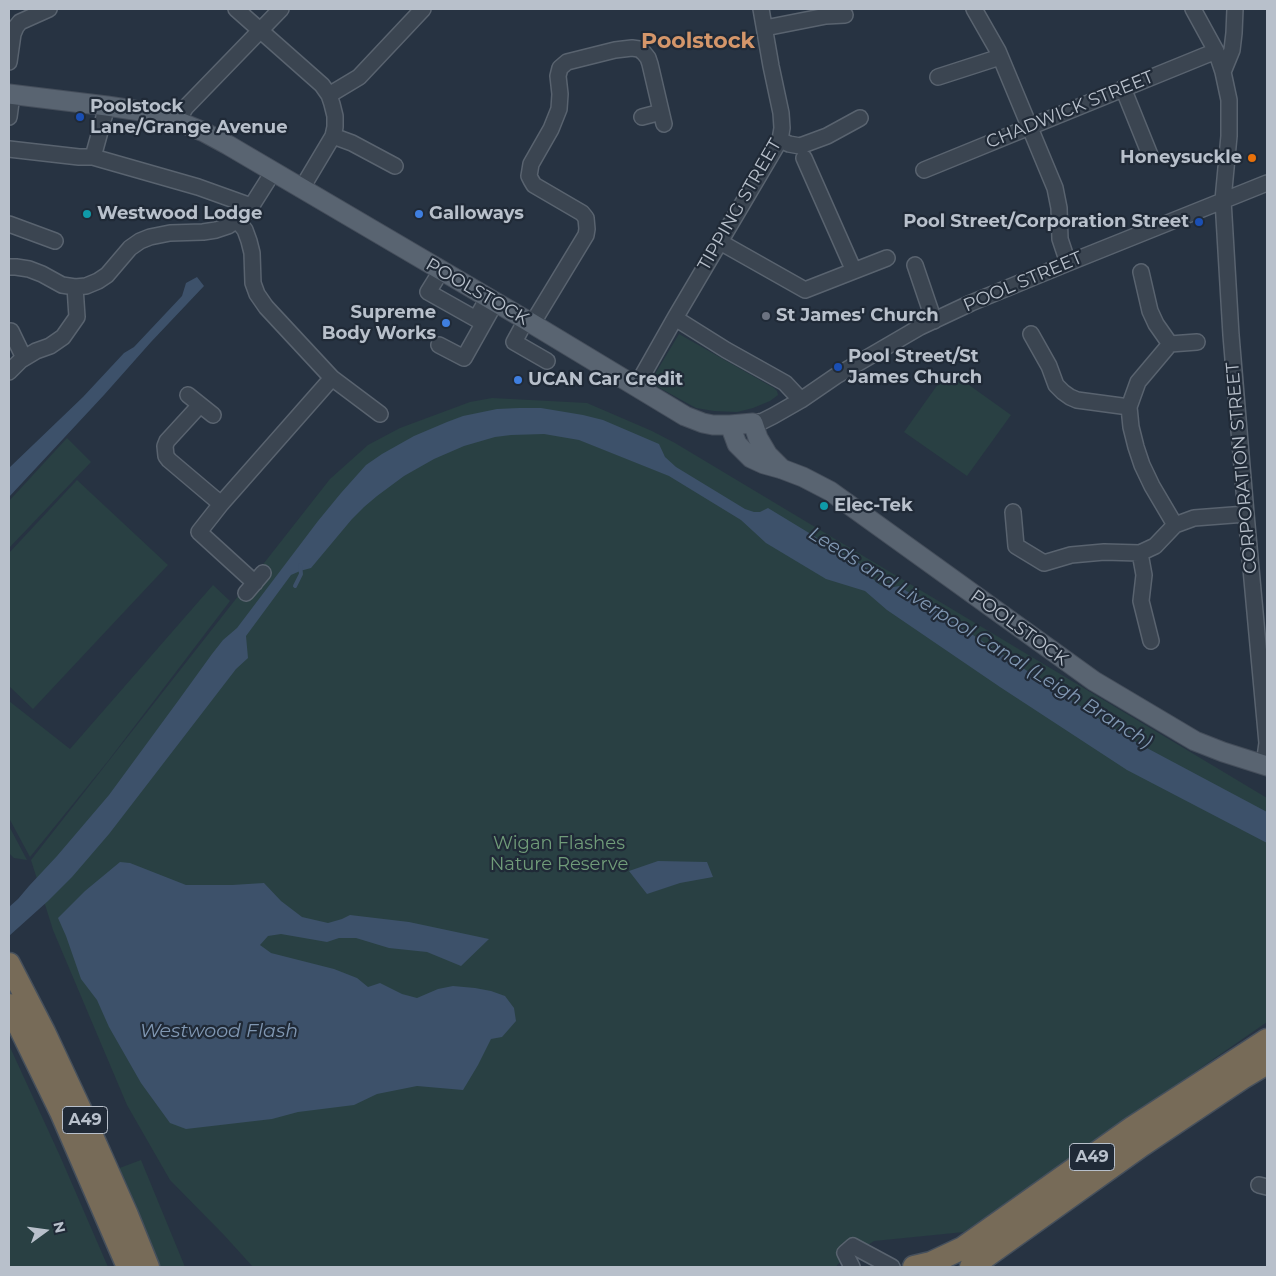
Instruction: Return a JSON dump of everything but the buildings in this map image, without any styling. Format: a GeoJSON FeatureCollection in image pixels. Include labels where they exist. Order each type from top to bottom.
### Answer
{"type":"FeatureCollection","features":[{"type":"Feature","properties":{"kind":"highway","name":"A49"},"geometry":{"type":"LineString","coordinates":[[12,969],[80,1109],[148,1267]]}},
{"type":"Feature","properties":{"kind":"highway","name":"A49"},"geometry":{"type":"LineString","coordinates":[[9,1005],[61,1112],[128,1267]]}},
{"type":"Feature","properties":{"kind":"highway","name":"A49"},"geometry":{"type":"LineString","coordinates":[[914,1267],[931,1263],[963,1248],[1132,1128],[1267,1040]]}},
{"type":"Feature","properties":{"kind":"highway","name":"A49"},"geometry":{"type":"LineString","coordinates":[[971,1267],[1142,1145],[1267,1063]]}},
{"type":"Feature","properties":{"kind":"main road","name":"POOLSTOCK"},"geometry":{"type":"LineString","coordinates":[[10,94],[147,112],[204,132],[492,300],[685,416],[713,425],[730,426],[754,423],[758,438],[768,455],[782,469]]}},
{"type":"Feature","properties":{"kind":"main road","name":"POOLSTOCK"},"geometry":{"type":"LineString","coordinates":[[730,426],[737,444],[750,458],[810,480],[830,491],[1094,681],[1195,741],[1266,765]]}},
{"type":"Feature","properties":{"kind":"street"},"geometry":{"type":"LineString","coordinates":[[9,62],[13,34],[16,27],[20,22],[50,9]]}},
{"type":"Feature","properties":{"kind":"street"},"geometry":{"type":"LineString","coordinates":[[236,9],[322,85],[329,95],[335,116],[333,136],[302,188]]}},
{"type":"Feature","properties":{"kind":"street"},"geometry":{"type":"LineString","coordinates":[[177,121],[186,107],[281,9]]}},
{"type":"Feature","properties":{"kind":"street"},"geometry":{"type":"LineString","coordinates":[[329,95],[358,76],[423,9]]}},
{"type":"Feature","properties":{"kind":"street","name":"TIPPING STREET"},"geometry":{"type":"LineString","coordinates":[[636,387],[780,140],[782,113],[771,66],[762,9]]}},
{"type":"Feature","properties":{"kind":"street"},"geometry":{"type":"LineString","coordinates":[[974,9],[1000,57],[1055,188],[1059,208],[1060,239],[1068,263]]}},
{"type":"Feature","properties":{"kind":"street","name":"CORPORATION STREET"},"geometry":{"type":"LineString","coordinates":[[1193,9],[1216,51],[1229,100],[1228,152],[1223,200],[1231,335],[1267,743],[1266,765]]}},
{"type":"Feature","properties":{"kind":"street"},"geometry":{"type":"LineString","coordinates":[[1223,72],[1232,50],[1235,9]]}},
{"type":"Feature","properties":{"kind":"street"},"geometry":{"type":"LineString","coordinates":[[765,28],[826,16],[845,15]]}},
{"type":"Feature","properties":{"kind":"street"},"geometry":{"type":"LineString","coordinates":[[546,361],[514,342],[586,235],[587,229],[586,218],[582,213],[534,185],[529,176],[530,164],[551,129],[560,109],[558,76],[560,68],[567,62],[632,48],[639,49],[648,58],[650,64],[662,118],[642,117]]}},
{"type":"Feature","properties":{"kind":"street","name":"CHADWICK STREET"},"geometry":{"type":"LineString","coordinates":[[924,170],[1216,51]]}},
{"type":"Feature","properties":{"kind":"street"},"geometry":{"type":"LineString","coordinates":[[938,76],[1000,57]]}},
{"type":"Feature","properties":{"kind":"street"},"geometry":{"type":"LineString","coordinates":[[1123,88],[1150,155]]}},
{"type":"Feature","properties":{"kind":"street"},"geometry":{"type":"LineString","coordinates":[[9,117],[10,94]]}},
{"type":"Feature","properties":{"kind":"street"},"geometry":{"type":"LineString","coordinates":[[92,157],[107,106]]}},
{"type":"Feature","properties":{"kind":"street"},"geometry":{"type":"LineString","coordinates":[[780,140],[800,146],[827,136],[860,118]]}},
{"type":"Feature","properties":{"kind":"street"},"geometry":{"type":"LineString","coordinates":[[333,136],[352,143],[395,166]]}},
{"type":"Feature","properties":{"kind":"street"},"geometry":{"type":"LineString","coordinates":[[9,149],[92,157],[198,188],[251,206]]}},
{"type":"Feature","properties":{"kind":"street"},"geometry":{"type":"LineString","coordinates":[[804,158],[854,271]]}},
{"type":"Feature","properties":{"kind":"street"},"geometry":{"type":"LineString","coordinates":[[9,268],[29,269],[62,284],[75,287],[86,286],[98,281],[107,274],[130,248],[140,241],[170,233],[204,232],[228,226],[249,210],[273,172]]}},
{"type":"Feature","properties":{"kind":"street","name":"POOL STREET"},"geometry":{"type":"LineString","coordinates":[[754,423],[773,416],[836,376],[920,327],[971,303],[1267,183]]}},
{"type":"Feature","properties":{"kind":"street"},"geometry":{"type":"LineString","coordinates":[[237,220],[245,230],[250,241],[254,283],[257,294],[266,308],[332,378],[380,414]]}},
{"type":"Feature","properties":{"kind":"street"},"geometry":{"type":"LineString","coordinates":[[9,224],[55,242]]}},
{"type":"Feature","properties":{"kind":"street"},"geometry":{"type":"LineString","coordinates":[[720,242],[805,290],[887,258]]}},
{"type":"Feature","properties":{"kind":"street"},"geometry":{"type":"LineString","coordinates":[[915,265],[934,321]]}},
{"type":"Feature","properties":{"kind":"street"},"geometry":{"type":"LineString","coordinates":[[1142,272],[1150,311],[1156,324],[1170,344]]}},
{"type":"Feature","properties":{"kind":"street"},"geometry":{"type":"LineString","coordinates":[[9,372],[24,358],[50,346],[63,337],[76,317],[75,287]]}},
{"type":"Feature","properties":{"kind":"street"},"geometry":{"type":"LineString","coordinates":[[439,345],[464,358],[492,300]]}},
{"type":"Feature","properties":{"kind":"street"},"geometry":{"type":"LineString","coordinates":[[675,318],[726,350],[785,383],[800,400]]}},
{"type":"Feature","properties":{"kind":"street"},"geometry":{"type":"LineString","coordinates":[[11,331],[24,358]]}},
{"type":"Feature","properties":{"kind":"street"},"geometry":{"type":"LineString","coordinates":[[1031,334],[1049,366],[1056,385],[1063,392],[1077,400],[1129,407]]}},
{"type":"Feature","properties":{"kind":"street"},"geometry":{"type":"LineString","coordinates":[[1175,525],[1142,465],[1131,427],[1129,407],[1138,382],[1170,344],[1197,342]]}},
{"type":"Feature","properties":{"kind":"street"},"geometry":{"type":"LineString","coordinates":[[255,583],[194,538],[221,504],[332,378]]}},
{"type":"Feature","properties":{"kind":"street"},"geometry":{"type":"LineString","coordinates":[[188,395],[213,415]]}},
{"type":"Feature","properties":{"kind":"street"},"geometry":{"type":"LineString","coordinates":[[200,405],[167,441],[165,451],[169,460],[221,504]]}},
{"type":"Feature","properties":{"kind":"street"},"geometry":{"type":"LineString","coordinates":[[1013,512],[1016,546],[1044,563],[1071,555],[1104,552],[1140,553],[1155,546],[1175,525],[1194,518],[1246,514]]}},
{"type":"Feature","properties":{"kind":"street"},"geometry":{"type":"LineString","coordinates":[[1140,553],[1144,575],[1141,601],[1151,641]]}},
{"type":"Feature","properties":{"kind":"street"},"geometry":{"type":"LineString","coordinates":[[852,1267],[845,1253],[853,1246],[892,1267]]}},
{"type":"Feature","properties":{"kind":"green space"},"geometry":{"type":"Polygon","coordinates":[[[679,334],[774,388],[778,395],[770,401],[737,412],[714,411],[696,408],[658,387],[654,381],[655,374],[679,334]]]}},
{"type":"Feature","properties":{"kind":"green space"},"geometry":{"type":"Polygon","coordinates":[[[948,370],[1011,415],[967,476],[904,432],[948,370]]]}},
{"type":"Feature","properties":{"kind":"green space","name":"Wigan Flashes Nature Reserve"},"geometry":{"type":"Polygon","coordinates":[[[492,398],[587,403],[652,431],[1267,798],[1267,1022],[964,1232],[874,1241],[836,1267],[253,1267],[170,1180],[127,1105],[53,930],[31,860],[330,479],[368,445],[400,428],[470,402],[492,398]]]}},
{"type":"Feature","properties":{"kind":"green space"},"geometry":{"type":"Polygon","coordinates":[[[67,438],[91,462],[9,548],[9,501],[67,438]]]}},
{"type":"Feature","properties":{"kind":"green space"},"geometry":{"type":"Polygon","coordinates":[[[77,480],[168,565],[33,709],[9,686],[9,553],[77,480]]]}},
{"type":"Feature","properties":{"kind":"green space"},"geometry":{"type":"Polygon","coordinates":[[[213,585],[230,601],[108,761],[30,857],[9,818],[9,701],[70,749],[213,585]]]}},
{"type":"Feature","properties":{"kind":"green space"},"geometry":{"type":"Polygon","coordinates":[[[9,826],[27,860],[14,858],[9,853],[9,826]]]}},
{"type":"Feature","properties":{"kind":"green space"},"geometry":{"type":"Polygon","coordinates":[[[9,1045],[60,1156],[108,1267],[9,1267],[9,1045]]]}},
{"type":"Feature","properties":{"kind":"green space"},"geometry":{"type":"Polygon","coordinates":[[[141,1160],[185,1267],[156,1267],[117,1169],[141,1160]]]}},
{"type":"Feature","properties":{"kind":"water"},"geometry":{"type":"Polygon","coordinates":[[[197,277],[204,286],[9,497],[9,468],[83,397],[124,353],[134,347],[182,296],[186,283],[197,277]]]}},
{"type":"Feature","properties":{"kind":"water"},"geometry":{"type":"Polygon","coordinates":[[[541,408],[603,420],[659,444],[665,457],[676,467],[745,509],[760,512],[768,508],[870,570],[873,579],[880,585],[889,588],[899,586],[1130,739],[1267,812],[1267,843],[1127,770],[887,610],[865,591],[826,579],[766,543],[741,520],[669,476],[579,440],[544,434],[511,435],[495,437],[464,446],[434,459],[404,476],[364,507],[311,568],[291,575],[246,636],[248,658],[236,669],[109,834],[72,877],[9,936],[9,907],[57,856],[109,795],[212,654],[223,640],[237,628],[318,521],[366,465],[414,436],[463,416],[497,409],[541,408]]]}},
{"type":"Feature","properties":{"kind":"water"},"geometry":{"type":"Polygon","coordinates":[[[658,861],[707,862],[713,877],[680,883],[647,894],[629,871],[658,861]]]}},
{"type":"Feature","properties":{"kind":"water","name":"Westwood Flash"},"geometry":{"type":"Polygon","coordinates":[[[120,862],[130,863],[186,885],[264,883],[281,901],[302,917],[328,923],[350,915],[409,922],[489,939],[461,966],[427,952],[389,948],[356,938],[339,938],[327,942],[281,934],[268,936],[260,945],[271,953],[334,969],[357,978],[368,987],[380,983],[402,994],[417,998],[438,989],[453,986],[491,991],[505,996],[514,1008],[516,1021],[502,1037],[491,1039],[463,1090],[417,1086],[377,1094],[354,1105],[298,1112],[272,1119],[186,1129],[170,1123],[141,1083],[109,1027],[97,1000],[81,979],[58,918],[85,891],[120,862]]]}},
{"type":"Feature","properties":{"kind":"waterway"},"geometry":{"type":"LineString","coordinates":[[295,586],[301,574],[300,565]]}},
{"type":"Feature","properties":{"kind":"place","name":"Poolstock Lane/Grange Avenue"},"geometry":{"type":"Point","coordinates":[80,117]}},
{"type":"Feature","properties":{"kind":"place","name":"Honeysuckle"},"geometry":{"type":"Point","coordinates":[1252,158]}},
{"type":"Feature","properties":{"kind":"place","name":"Westwood Lodge"},"geometry":{"type":"Point","coordinates":[87,214]}},
{"type":"Feature","properties":{"kind":"place","name":"Galloways"},"geometry":{"type":"Point","coordinates":[419,214]}},
{"type":"Feature","properties":{"kind":"place","name":"Pool Street/Corporation Street"},"geometry":{"type":"Point","coordinates":[1199,222]}},
{"type":"Feature","properties":{"kind":"place","name":"St James' Church"},"geometry":{"type":"Point","coordinates":[766,316]}},
{"type":"Feature","properties":{"kind":"place","name":"Supreme Body Works"},"geometry":{"type":"Point","coordinates":[446,323]}},
{"type":"Feature","properties":{"kind":"place","name":"Pool Street/St James Church"},"geometry":{"type":"Point","coordinates":[838,367]}},
{"type":"Feature","properties":{"kind":"place","name":"UCAN Car Credit"},"geometry":{"type":"Point","coordinates":[518,380]}},
{"type":"Feature","properties":{"kind":"place","name":"Elec-Tek"},"geometry":{"type":"Point","coordinates":[824,506]}},
{"type":"Feature","properties":{"kind":"district","name":"Poolstock"},"geometry":{"type":"Point","coordinates":[698,42]}},
{"type":"Feature","properties":{"kind":"water label","name":"Leeds and Liverpool Canal (Leigh Branch)"},"geometry":{"type":"Point","coordinates":[980,638]}}]}
